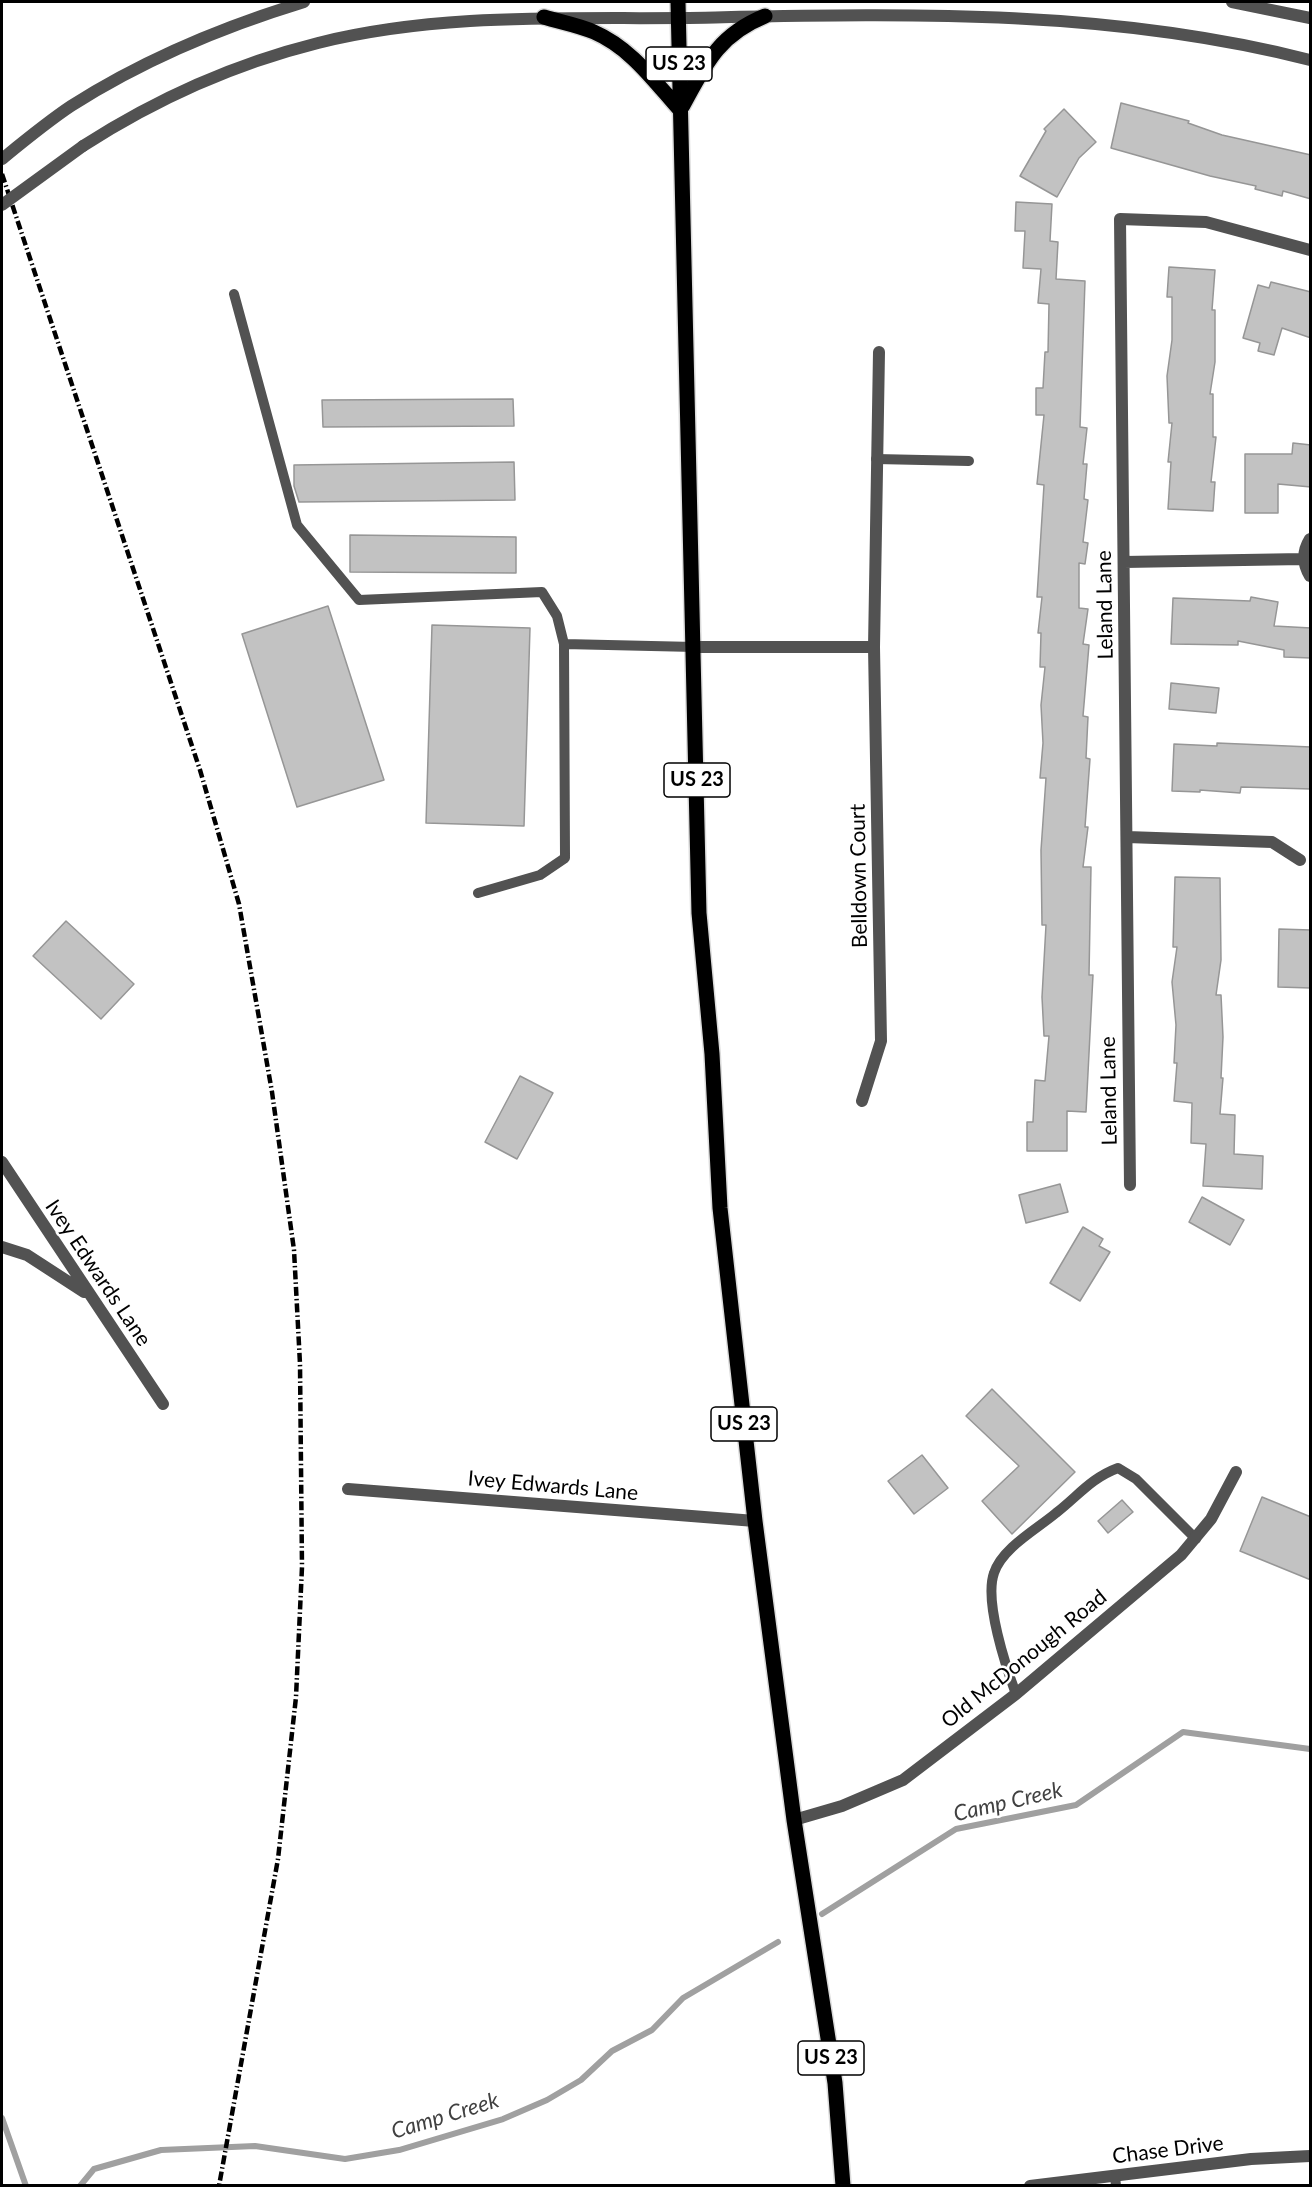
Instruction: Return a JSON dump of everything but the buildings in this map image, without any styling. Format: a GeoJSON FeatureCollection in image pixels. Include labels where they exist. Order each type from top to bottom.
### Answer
{"type":"FeatureCollection","features":[{"type":"Feature","properties":{"kind":"main road","name":"US 23"},"geometry":{"type":"LineString","coordinates":[[678,2],[686,408],[695,647],[699,913],[712,1054],[720,1208],[755,1521],[794,1820],[835,2084],[843,2186]]}},
{"type":"Feature","properties":{"kind":"main road"},"geometry":{"type":"LineString","coordinates":[[544,17],[595,32],[629,54],[653,76],[680,110],[711,55],[728,36],[765,16]]}},
{"type":"Feature","properties":{"kind":"street"},"geometry":{"type":"LineString","coordinates":[[2,159],[70,107],[114,80],[197,39],[304,2]]}},
{"type":"Feature","properties":{"kind":"street"},"geometry":{"type":"LineString","coordinates":[[1232,2],[1311,18]]}},
{"type":"Feature","properties":{"kind":"street"},"geometry":{"type":"LineString","coordinates":[[2,205],[83,146],[120,123],[188,88],[280,53],[363,33],[483,20],[544,17],[679,18],[923,14],[1051,19],[1197,37],[1311,60]]}},
{"type":"Feature","properties":{"kind":"street","name":"Leland Lane"},"geometry":{"type":"LineString","coordinates":[[1130,1185],[1120,219],[1206,222],[1311,250]]}},
{"type":"Feature","properties":{"kind":"street","name":"Belldown Court"},"geometry":{"type":"LineString","coordinates":[[862,1101],[882,1041],[874,647],[879,352]]}},
{"type":"Feature","properties":{"kind":"street"},"geometry":{"type":"LineString","coordinates":[[1311,539],[1305,549],[1304,559],[1311,576]]}},
{"type":"Feature","properties":{"kind":"street"},"geometry":{"type":"LineString","coordinates":[[1124,562],[1304,559]]}},
{"type":"Feature","properties":{"kind":"street"},"geometry":{"type":"LineString","coordinates":[[695,647],[874,647]]}},
{"type":"Feature","properties":{"kind":"street"},"geometry":{"type":"LineString","coordinates":[[1126,837],[1272,842],[1300,860]]}},
{"type":"Feature","properties":{"kind":"street","name":"Ivey Edwards Lane"},"geometry":{"type":"LineString","coordinates":[[2,1162],[162,1404]]}},
{"type":"Feature","properties":{"kind":"street"},"geometry":{"type":"LineString","coordinates":[[2,1247],[27,1255],[90,1296]]}},
{"type":"Feature","properties":{"kind":"street","name":"Old McDonough Road"},"geometry":{"type":"LineString","coordinates":[[794,1820],[842,1806],[903,1780],[1016,1694],[1181,1555],[1211,1520],[1236,1472]]}},
{"type":"Feature","properties":{"kind":"street","name":"Ivey Edwards Lane"},"geometry":{"type":"LineString","coordinates":[[348,1489],[755,1521]]}},
{"type":"Feature","properties":{"kind":"street","name":"Chase Drive"},"geometry":{"type":"LineString","coordinates":[[1030,2186],[1115,2181],[1251,2159],[1311,2156]]}},
{"type":"Feature","properties":{"kind":"lane"},"geometry":{"type":"LineString","coordinates":[[234,294],[297,525],[359,600],[542,592],[557,616],[564,644],[565,858],[540,875],[478,893]]}},
{"type":"Feature","properties":{"kind":"lane"},"geometry":{"type":"LineString","coordinates":[[876,459],[969,461]]}},
{"type":"Feature","properties":{"kind":"lane"},"geometry":{"type":"LineString","coordinates":[[564,644],[695,647]]}},
{"type":"Feature","properties":{"kind":"lane"},"geometry":{"type":"LineString","coordinates":[[1016,1694],[1002,1655],[993,1602],[994,1574],[1007,1554],[1099,1475],[1118,1468],[1136,1479],[1196,1539]]}},
{"type":"Feature","properties":{"kind":"waterway","name":"Camp Creek"},"geometry":{"type":"LineString","coordinates":[[822,1914],[956,1829],[1076,1805],[1183,1732],[1310,1749]]}},
{"type":"Feature","properties":{"kind":"waterway","name":"Camp Creek"},"geometry":{"type":"LineString","coordinates":[[80,2186],[94,2169],[161,2150],[255,2146],[345,2159],[399,2150],[503,2119],[547,2100],[581,2080],[612,2051],[652,2030],[683,1998],[778,1942]]}},
{"type":"Feature","properties":{"kind":"waterway"},"geometry":{"type":"LineString","coordinates":[[2,2118],[26,2186]]}},
{"type":"Feature","properties":{"kind":"railway"},"geometry":{"type":"LineString","coordinates":[[2,174],[200,770],[239,904],[272,1092],[294,1250],[300,1364],[302,1567],[296,1697],[278,1859],[219,2186]]}}]}
